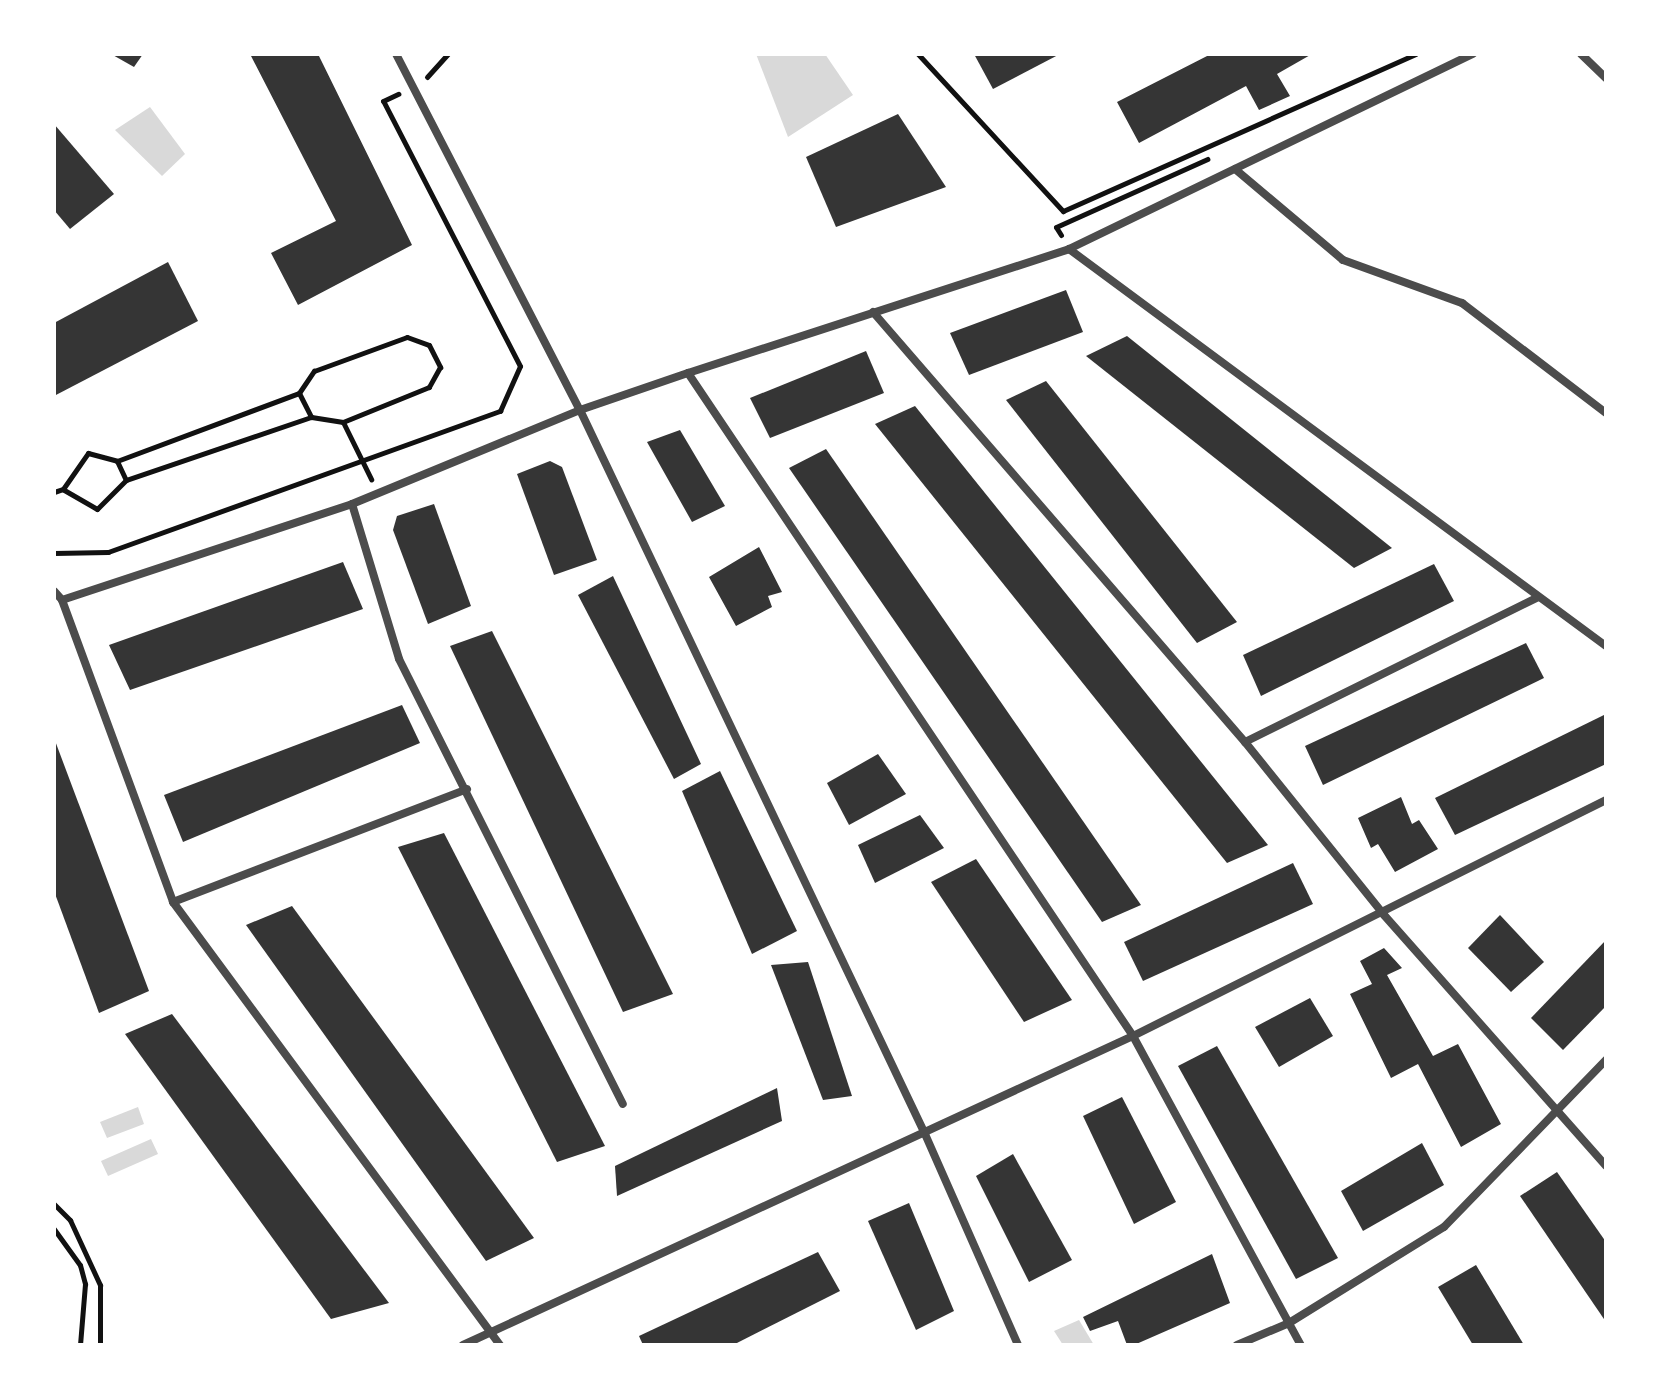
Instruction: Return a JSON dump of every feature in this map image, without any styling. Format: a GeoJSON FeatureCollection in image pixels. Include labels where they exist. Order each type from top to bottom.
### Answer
{"type":"FeatureCollection","features":[{"type":"Feature","properties":{"kind":"street"},"geometry":{"type":"LineString","coordinates":[[396,54],[580,410],[925,1134],[1018,1345]]}},
{"type":"Feature","properties":{"kind":"street"},"geometry":{"type":"LineString","coordinates":[[62,600],[352,504],[580,410],[1069,249],[1473,54]]}},
{"type":"Feature","properties":{"kind":"street"},"geometry":{"type":"LineString","coordinates":[[1581,54],[1606,78]]}},
{"type":"Feature","properties":{"kind":"street"},"geometry":{"type":"LineString","coordinates":[[1235,169],[1343,260],[1462,303],[1606,413]]}},
{"type":"Feature","properties":{"kind":"street"},"geometry":{"type":"LineString","coordinates":[[1069,249],[1606,646]]}},
{"type":"Feature","properties":{"kind":"street"},"geometry":{"type":"LineString","coordinates":[[873,312],[1245,742],[1384,915],[1606,1166]]}},
{"type":"Feature","properties":{"kind":"street"},"geometry":{"type":"LineString","coordinates":[[688,373],[1133,1036],[1301,1345]]}},
{"type":"Feature","properties":{"kind":"street"},"geometry":{"type":"LineString","coordinates":[[352,504],[399,659],[623,1104]]}},
{"type":"Feature","properties":{"kind":"street"},"geometry":{"type":"LineString","coordinates":[[54,591],[62,600],[173,902],[500,1345]]}},
{"type":"Feature","properties":{"kind":"street"},"geometry":{"type":"LineString","coordinates":[[1245,742],[1538,597]]}},
{"type":"Feature","properties":{"kind":"street"},"geometry":{"type":"LineString","coordinates":[[173,902],[467,789]]}},
{"type":"Feature","properties":{"kind":"street"},"geometry":{"type":"LineString","coordinates":[[463,1345],[1133,1036],[1384,915],[1606,800]]}},
{"type":"Feature","properties":{"kind":"street"},"geometry":{"type":"LineString","coordinates":[[1237,1345],[1289,1323],[1444,1227],[1606,1060]]}},
{"type":"Feature","properties":{"kind":"path"},"geometry":{"type":"LineString","coordinates":[[54,553],[108,552],[500,411],[520,366],[383,101],[434,73],[448,54]]}},
{"type":"Feature","properties":{"kind":"path"},"geometry":{"type":"LineString","coordinates":[[918,54],[1063,211],[1416,54]]}},
{"type":"Feature","properties":{"kind":"path"},"geometry":{"type":"LineString","coordinates":[[1243,142],[1291,119]]}},
{"type":"Feature","properties":{"kind":"path"},"geometry":{"type":"LineString","coordinates":[[1069,249],[1056,227],[1214,155]]}},
{"type":"Feature","properties":{"kind":"path"},"geometry":{"type":"LineString","coordinates":[[54,492],[63,489],[88,453],[117,461],[299,393],[314,371],[407,337],[429,345],[440,367],[429,387],[343,422],[311,417],[126,480],[97,509],[63,489]]}},
{"type":"Feature","properties":{"kind":"path"},"geometry":{"type":"LineString","coordinates":[[299,393],[311,417]]}},
{"type":"Feature","properties":{"kind":"path"},"geometry":{"type":"LineString","coordinates":[[343,422],[378,494]]}},
{"type":"Feature","properties":{"kind":"path"},"geometry":{"type":"LineString","coordinates":[[117,461],[126,480]]}},
{"type":"Feature","properties":{"kind":"path"},"geometry":{"type":"LineString","coordinates":[[54,1204],[70,1220],[100,1285],[100,1345]]}},
{"type":"Feature","properties":{"kind":"path"},"geometry":{"type":"LineString","coordinates":[[54,1229],[80,1265],[85,1284],[80,1345]]}},
{"type":"Feature","properties":{"kind":"shaded area"},"geometry":{"type":"Polygon","coordinates":[[[756,54],[825,54],[853,95],[788,137],[756,54]]]}},
{"type":"Feature","properties":{"kind":"shaded area"},"geometry":{"type":"Polygon","coordinates":[[[150,107],[185,154],[162,176],[115,130],[150,107]]]}},
{"type":"Feature","properties":{"kind":"shaded area"},"geometry":{"type":"Polygon","coordinates":[[[138,1107],[144,1124],[107,1138],[100,1122],[138,1107]]]}},
{"type":"Feature","properties":{"kind":"shaded area"},"geometry":{"type":"Polygon","coordinates":[[[151,1139],[158,1154],[108,1176],[101,1161],[151,1139]]]}},
{"type":"Feature","properties":{"kind":"shaded area"},"geometry":{"type":"Polygon","coordinates":[[[1079,1320],[1094,1345],[1063,1345],[1054,1331],[1079,1320]]]}},
{"type":"Feature","properties":{"kind":"building"},"geometry":{"type":"Polygon","coordinates":[[[111,54],[143,54],[134,67],[111,54]]]}},
{"type":"Feature","properties":{"kind":"building"},"geometry":{"type":"Polygon","coordinates":[[[250,54],[318,54],[412,245],[298,305],[271,253],[336,221],[250,54]]]}},
{"type":"Feature","properties":{"kind":"building"},"geometry":{"type":"Polygon","coordinates":[[[974,54],[1060,54],[993,89],[974,54]]]}},
{"type":"Feature","properties":{"kind":"building"},"geometry":{"type":"Polygon","coordinates":[[[1211,54],[1312,54],[1277,74],[1290,96],[1259,110],[1246,86],[1139,143],[1117,102],[1211,54]]]}},
{"type":"Feature","properties":{"kind":"building"},"geometry":{"type":"Polygon","coordinates":[[[898,114],[946,187],[836,227],[806,157],[898,114]]]}},
{"type":"Feature","properties":{"kind":"building"},"geometry":{"type":"Polygon","coordinates":[[[54,124],[114,194],[70,229],[54,210],[54,124]]]}},
{"type":"Feature","properties":{"kind":"building"},"geometry":{"type":"Polygon","coordinates":[[[168,262],[198,321],[54,396],[54,323],[168,262]]]}},
{"type":"Feature","properties":{"kind":"building"},"geometry":{"type":"Polygon","coordinates":[[[1066,290],[1083,332],[969,375],[950,333],[1066,290]]]}},
{"type":"Feature","properties":{"kind":"building"},"geometry":{"type":"Polygon","coordinates":[[[1127,336],[1392,548],[1354,568],[1086,356],[1127,336]]]}},
{"type":"Feature","properties":{"kind":"building"},"geometry":{"type":"Polygon","coordinates":[[[866,351],[884,393],[770,438],[750,398],[866,351]]]}},
{"type":"Feature","properties":{"kind":"building"},"geometry":{"type":"Polygon","coordinates":[[[1046,381],[1237,622],[1197,643],[1006,400],[1046,381]]]}},
{"type":"Feature","properties":{"kind":"building"},"geometry":{"type":"Polygon","coordinates":[[[915,406],[1268,845],[1227,863],[875,424],[915,406]]]}},
{"type":"Feature","properties":{"kind":"building"},"geometry":{"type":"Polygon","coordinates":[[[680,430],[725,506],[692,522],[647,442],[680,430]]]}},
{"type":"Feature","properties":{"kind":"building"},"geometry":{"type":"Polygon","coordinates":[[[826,449],[1141,905],[1102,922],[789,468],[826,449]]]}},
{"type":"Feature","properties":{"kind":"building"},"geometry":{"type":"Polygon","coordinates":[[[550,461],[562,467],[597,560],[554,575],[517,474],[550,461]]]}},
{"type":"Feature","properties":{"kind":"building"},"geometry":{"type":"Polygon","coordinates":[[[434,504],[471,606],[428,624],[393,530],[397,516],[434,504]]]}},
{"type":"Feature","properties":{"kind":"building"},"geometry":{"type":"Polygon","coordinates":[[[759,547],[782,592],[768,596],[772,607],[736,626],[709,577],[759,547]]]}},
{"type":"Feature","properties":{"kind":"building"},"geometry":{"type":"Polygon","coordinates":[[[343,562],[363,609],[130,690],[109,645],[343,562]]]}},
{"type":"Feature","properties":{"kind":"building"},"geometry":{"type":"Polygon","coordinates":[[[1434,564],[1454,601],[1261,696],[1243,655],[1434,564]]]}},
{"type":"Feature","properties":{"kind":"building"},"geometry":{"type":"Polygon","coordinates":[[[613,576],[701,764],[674,779],[578,595],[613,576]]]}},
{"type":"Feature","properties":{"kind":"building"},"geometry":{"type":"Polygon","coordinates":[[[492,631],[673,994],[623,1012],[450,646],[492,631]]]}},
{"type":"Feature","properties":{"kind":"building"},"geometry":{"type":"Polygon","coordinates":[[[1526,643],[1544,678],[1323,785],[1305,746],[1526,643]]]}},
{"type":"Feature","properties":{"kind":"building"},"geometry":{"type":"Polygon","coordinates":[[[402,705],[420,743],[183,842],[164,795],[402,705]]]}},
{"type":"Feature","properties":{"kind":"building"},"geometry":{"type":"Polygon","coordinates":[[[1606,714],[1606,764],[1455,835],[1435,798],[1606,714]]]}},
{"type":"Feature","properties":{"kind":"building"},"geometry":{"type":"Polygon","coordinates":[[[54,738],[149,991],[99,1013],[54,891],[54,738]]]}},
{"type":"Feature","properties":{"kind":"building"},"geometry":{"type":"Polygon","coordinates":[[[878,754],[906,794],[849,825],[827,783],[878,754]]]}},
{"type":"Feature","properties":{"kind":"building"},"geometry":{"type":"Polygon","coordinates":[[[720,771],[797,931],[752,954],[682,791],[720,771]]]}},
{"type":"Feature","properties":{"kind":"building"},"geometry":{"type":"Polygon","coordinates":[[[1401,797],[1412,824],[1419,820],[1438,849],[1395,872],[1378,844],[1371,848],[1358,818],[1401,797]]]}},
{"type":"Feature","properties":{"kind":"building"},"geometry":{"type":"Polygon","coordinates":[[[920,815],[944,848],[875,883],[858,845],[920,815]]]}},
{"type":"Feature","properties":{"kind":"building"},"geometry":{"type":"Polygon","coordinates":[[[444,833],[605,1146],[557,1162],[398,847],[444,833]]]}},
{"type":"Feature","properties":{"kind":"building"},"geometry":{"type":"Polygon","coordinates":[[[976,859],[1072,1000],[1024,1022],[931,882],[976,859]]]}},
{"type":"Feature","properties":{"kind":"building"},"geometry":{"type":"Polygon","coordinates":[[[1293,863],[1313,904],[1143,981],[1124,942],[1293,863]]]}},
{"type":"Feature","properties":{"kind":"building"},"geometry":{"type":"Polygon","coordinates":[[[292,906],[534,1238],[486,1261],[246,925],[292,906]]]}},
{"type":"Feature","properties":{"kind":"building"},"geometry":{"type":"Polygon","coordinates":[[[1500,915],[1544,962],[1511,992],[1468,948],[1500,915]]]}},
{"type":"Feature","properties":{"kind":"building"},"geometry":{"type":"Polygon","coordinates":[[[1606,940],[1606,1006],[1563,1050],[1531,1018],[1606,940]]]}},
{"type":"Feature","properties":{"kind":"building"},"geometry":{"type":"Polygon","coordinates":[[[1384,948],[1402,968],[1387,975],[1433,1056],[1458,1044],[1501,1124],[1461,1147],[1418,1064],[1391,1078],[1350,994],[1372,984],[1360,961],[1384,948]]]}},
{"type":"Feature","properties":{"kind":"building"},"geometry":{"type":"Polygon","coordinates":[[[808,962],[852,1096],[823,1100],[771,965],[808,962]]]}},
{"type":"Feature","properties":{"kind":"building"},"geometry":{"type":"Polygon","coordinates":[[[1310,998],[1333,1036],[1279,1067],[1255,1027],[1310,998]]]}},
{"type":"Feature","properties":{"kind":"building"},"geometry":{"type":"Polygon","coordinates":[[[172,1014],[389,1303],[331,1319],[125,1034],[172,1014]]]}},
{"type":"Feature","properties":{"kind":"building"},"geometry":{"type":"Polygon","coordinates":[[[1217,1046],[1338,1258],[1296,1279],[1178,1066],[1217,1046]]]}},
{"type":"Feature","properties":{"kind":"building"},"geometry":{"type":"Polygon","coordinates":[[[777,1088],[782,1121],[617,1196],[615,1166],[777,1088]]]}},
{"type":"Feature","properties":{"kind":"building"},"geometry":{"type":"Polygon","coordinates":[[[1122,1097],[1176,1202],[1134,1224],[1083,1116],[1122,1097]]]}},
{"type":"Feature","properties":{"kind":"building"},"geometry":{"type":"Polygon","coordinates":[[[1422,1143],[1444,1185],[1363,1231],[1341,1191],[1422,1143]]]}},
{"type":"Feature","properties":{"kind":"building"},"geometry":{"type":"Polygon","coordinates":[[[1013,1154],[1072,1260],[1029,1282],[976,1176],[1013,1154]]]}},
{"type":"Feature","properties":{"kind":"building"},"geometry":{"type":"Polygon","coordinates":[[[1557,1172],[1606,1242],[1606,1322],[1520,1196],[1557,1172]]]}},
{"type":"Feature","properties":{"kind":"building"},"geometry":{"type":"Polygon","coordinates":[[[909,1203],[954,1311],[916,1330],[868,1221],[909,1203]]]}},
{"type":"Feature","properties":{"kind":"building"},"geometry":{"type":"Polygon","coordinates":[[[818,1252],[840,1291],[733,1345],[643,1345],[639,1336],[818,1252]]]}},
{"type":"Feature","properties":{"kind":"building"},"geometry":{"type":"Polygon","coordinates":[[[1212,1254],[1230,1303],[1134,1345],[1127,1345],[1118,1321],[1090,1331],[1083,1317],[1212,1254]]]}},
{"type":"Feature","properties":{"kind":"building"},"geometry":{"type":"Polygon","coordinates":[[[1476,1265],[1524,1345],[1473,1345],[1438,1287],[1476,1265]]]}}]}
